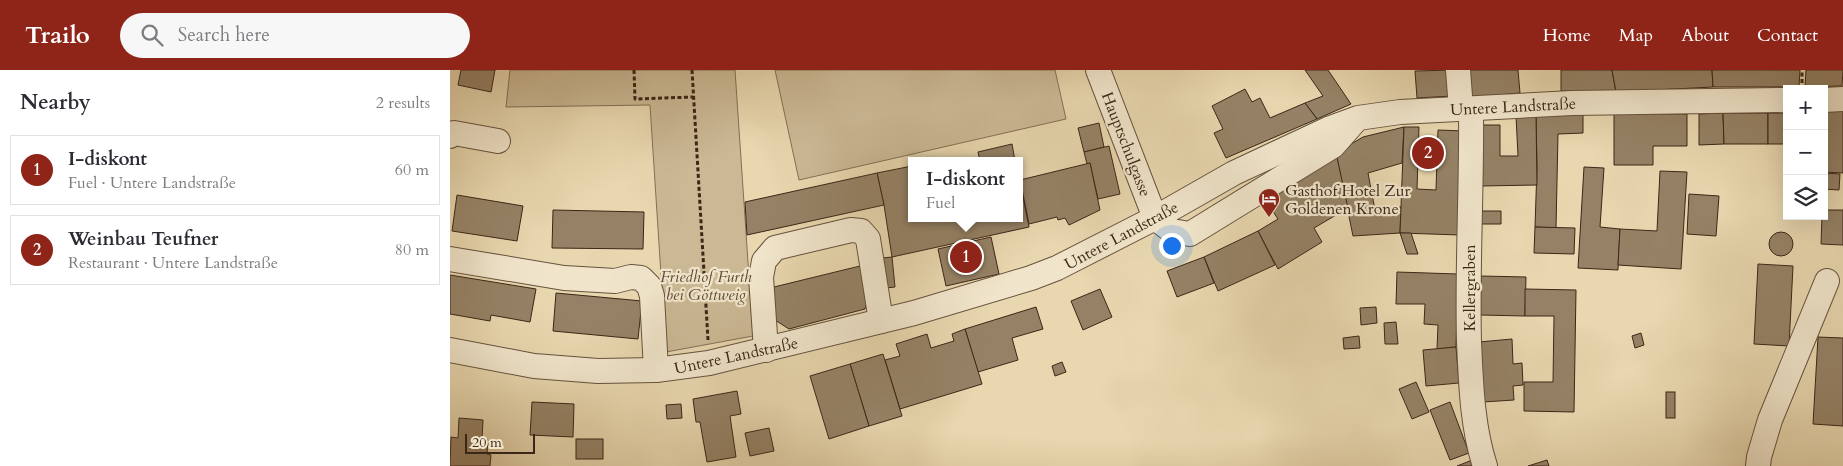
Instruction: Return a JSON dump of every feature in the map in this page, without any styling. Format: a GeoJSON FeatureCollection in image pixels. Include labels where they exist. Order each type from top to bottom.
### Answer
{"type":"FeatureCollection","features":[{"type":"Feature","properties":{"kind":"street","name":"Hauptschulgasse"},"geometry":{"type":"LineString","coordinates":[[1098,70],[1155,218]]}},
{"type":"Feature","properties":{"kind":"street","name":"Kellergraben"},"geometry":{"type":"LineString","coordinates":[[1458,70],[1466,109],[1468,313],[1471,396],[1485,466]]}},
{"type":"Feature","properties":{"kind":"street"},"geometry":{"type":"LineString","coordinates":[[1828,100],[1843,99]]}},
{"type":"Feature","properties":{"kind":"street","name":"Untere Landstraße"},"geometry":{"type":"LineString","coordinates":[[450,350],[534,366],[598,371],[656,370],[709,363],[881,321],[963,299],[1048,272],[1155,218],[1234,173],[1328,129],[1358,118],[1400,112],[1572,103],[1783,100]]}},
{"type":"Feature","properties":{"kind":"street"},"geometry":{"type":"LineString","coordinates":[[450,136],[454,133],[498,141]]}},
{"type":"Feature","properties":{"kind":"street"},"geometry":{"type":"LineString","coordinates":[[766,350],[762,277],[764,260],[775,248],[851,230],[861,231],[868,239],[881,321]]}},
{"type":"Feature","properties":{"kind":"street"},"geometry":{"type":"LineString","coordinates":[[450,259],[564,278],[615,281],[631,277],[641,278],[649,286],[652,296],[656,370]]}},
{"type":"Feature","properties":{"kind":"street"},"geometry":{"type":"LineString","coordinates":[[1758,466],[1770,420],[1827,281]]}},
{"type":"Feature","properties":{"kind":"path"},"geometry":{"type":"LineString","coordinates":[[634,70],[635,99],[693,97]]}},
{"type":"Feature","properties":{"kind":"path"},"geometry":{"type":"LineString","coordinates":[[692,70],[708,345]]}},
{"type":"Feature","properties":{"kind":"path"},"geometry":{"type":"LineString","coordinates":[[1802,70],[1802,85]]}},
{"type":"Feature","properties":{"kind":"green space","name":"Friedhof Furth bei Göttweig"},"geometry":{"type":"Polygon","coordinates":[[[510,70],[735,70],[753,336],[666,352],[650,105],[506,107],[510,70]]]}},
{"type":"Feature","properties":{"kind":"green space"},"geometry":{"type":"Polygon","coordinates":[[[775,70],[1055,70],[1066,119],[799,180],[775,70]]]}},
{"type":"Feature","properties":{"kind":"building"},"geometry":{"type":"Polygon","coordinates":[[[461,70],[495,70],[491,92],[458,85],[461,70]]]}},
{"type":"Feature","properties":{"kind":"building"},"geometry":{"type":"Polygon","coordinates":[[[1305,70],[1328,70],[1351,104],[1317,119],[1305,103],[1323,96],[1305,70]]]}},
{"type":"Feature","properties":{"kind":"building"},"geometry":{"type":"Polygon","coordinates":[[[1452,70],[1453,96],[1417,98],[1415,71],[1452,70]]]}},
{"type":"Feature","properties":{"kind":"building"},"geometry":{"type":"Polygon","coordinates":[[[1465,70],[1518,70],[1520,93],[1467,98],[1465,70]]]}},
{"type":"Feature","properties":{"kind":"building"},"geometry":{"type":"Polygon","coordinates":[[[1561,70],[1612,70],[1616,92],[1561,91],[1561,70]]]}},
{"type":"Feature","properties":{"kind":"building"},"geometry":{"type":"Polygon","coordinates":[[[1612,70],[1712,70],[1713,87],[1616,92],[1612,70]]]}},
{"type":"Feature","properties":{"kind":"building"},"geometry":{"type":"Polygon","coordinates":[[[1712,70],[1800,70],[1799,85],[1783,85],[1783,87],[1713,87],[1712,70]]]}},
{"type":"Feature","properties":{"kind":"building"},"geometry":{"type":"Polygon","coordinates":[[[1806,70],[1843,70],[1842,86],[1805,85],[1806,70]]]}},
{"type":"Feature","properties":{"kind":"building"},"geometry":{"type":"Polygon","coordinates":[[[1245,89],[1252,102],[1260,98],[1270,118],[1305,103],[1317,119],[1226,158],[1214,133],[1223,129],[1212,106],[1245,89]]]}},
{"type":"Feature","properties":{"kind":"building"},"geometry":{"type":"Polygon","coordinates":[[[1828,110],[1843,111],[1843,173],[1828,172],[1828,110]]]}},
{"type":"Feature","properties":{"kind":"building"},"geometry":{"type":"Polygon","coordinates":[[[1583,113],[1583,133],[1558,134],[1556,228],[1535,227],[1536,115],[1583,113]]]}},
{"type":"Feature","properties":{"kind":"building"},"geometry":{"type":"Polygon","coordinates":[[[1614,113],[1687,114],[1687,146],[1653,146],[1653,165],[1614,165],[1614,113]]]}},
{"type":"Feature","properties":{"kind":"building"},"geometry":{"type":"Polygon","coordinates":[[[1723,113],[1724,144],[1699,145],[1699,114],[1723,113]]]}},
{"type":"Feature","properties":{"kind":"building"},"geometry":{"type":"Polygon","coordinates":[[[1723,113],[1768,113],[1768,144],[1724,144],[1723,113]]]}},
{"type":"Feature","properties":{"kind":"building"},"geometry":{"type":"Polygon","coordinates":[[[1768,113],[1783,113],[1783,144],[1768,144],[1768,113]]]}},
{"type":"Feature","properties":{"kind":"building"},"geometry":{"type":"Polygon","coordinates":[[[1536,115],[1537,185],[1481,186],[1480,125],[1500,125],[1500,156],[1518,156],[1516,116],[1536,115]]]}},
{"type":"Feature","properties":{"kind":"building"},"geometry":{"type":"Polygon","coordinates":[[[1099,123],[1104,147],[1084,152],[1078,128],[1099,123]]]}},
{"type":"Feature","properties":{"kind":"building"},"geometry":{"type":"Polygon","coordinates":[[[1404,127],[1402,163],[1368,173],[1375,210],[1401,207],[1400,233],[1353,236],[1336,153],[1363,137],[1404,127]]]}},
{"type":"Feature","properties":{"kind":"building"},"geometry":{"type":"Polygon","coordinates":[[[1404,127],[1419,127],[1417,189],[1436,190],[1438,130],[1464,131],[1460,235],[1400,233],[1404,127]]]}},
{"type":"Feature","properties":{"kind":"building"},"geometry":{"type":"Polygon","coordinates":[[[1012,144],[1014,157],[979,157],[978,152],[1012,144]]]}},
{"type":"Feature","properties":{"kind":"building"},"geometry":{"type":"Polygon","coordinates":[[[1109,146],[1120,194],[1098,199],[1090,163],[1087,164],[1084,152],[1109,146]]]}},
{"type":"Feature","properties":{"kind":"building"},"geometry":{"type":"Polygon","coordinates":[[[1336,153],[1348,208],[1314,228],[1322,242],[1278,269],[1258,231],[1278,219],[1264,198],[1336,153]]]}},
{"type":"Feature","properties":{"kind":"building"},"geometry":{"type":"Polygon","coordinates":[[[1090,163],[1100,210],[1069,225],[1065,218],[1058,220],[1057,217],[1029,224],[1023,195],[1023,179],[1090,163]]]}},
{"type":"Feature","properties":{"kind":"building"},"geometry":{"type":"Polygon","coordinates":[[[908,167],[908,222],[1023,222],[1023,197],[1029,227],[892,257],[877,173],[908,167]]]}},
{"type":"Feature","properties":{"kind":"building"},"geometry":{"type":"Polygon","coordinates":[[[1584,167],[1604,168],[1600,227],[1620,229],[1618,270],[1578,268],[1584,167]]]}},
{"type":"Feature","properties":{"kind":"building"},"geometry":{"type":"Polygon","coordinates":[[[1660,171],[1687,172],[1681,269],[1618,265],[1620,229],[1657,231],[1660,171]]]}},
{"type":"Feature","properties":{"kind":"building"},"geometry":{"type":"Polygon","coordinates":[[[877,173],[884,205],[747,235],[745,202],[877,173]]]}},
{"type":"Feature","properties":{"kind":"building"},"geometry":{"type":"Polygon","coordinates":[[[1828,173],[1840,174],[1839,190],[1828,189],[1828,173]]]}},
{"type":"Feature","properties":{"kind":"building"},"geometry":{"type":"Polygon","coordinates":[[[1689,194],[1719,196],[1716,236],[1687,234],[1689,194]]]}},
{"type":"Feature","properties":{"kind":"building"},"geometry":{"type":"Polygon","coordinates":[[[457,195],[523,206],[517,241],[452,231],[457,195]]]}},
{"type":"Feature","properties":{"kind":"building"},"geometry":{"type":"Polygon","coordinates":[[[553,210],[644,212],[643,249],[552,248],[553,210]]]}},
{"type":"Feature","properties":{"kind":"building"},"geometry":{"type":"Polygon","coordinates":[[[1828,210],[1843,210],[1843,245],[1821,244],[1822,220],[1828,220],[1828,210]]]}},
{"type":"Feature","properties":{"kind":"building"},"geometry":{"type":"Polygon","coordinates":[[[1482,211],[1501,211],[1501,224],[1481,224],[1482,211]]]}},
{"type":"Feature","properties":{"kind":"building"},"geometry":{"type":"Polygon","coordinates":[[[1535,227],[1575,228],[1574,254],[1534,253],[1535,227]]]}},
{"type":"Feature","properties":{"kind":"building"},"geometry":{"type":"Polygon","coordinates":[[[1258,231],[1275,265],[1218,291],[1204,257],[1258,231]]]}},
{"type":"Feature","properties":{"kind":"building"},"geometry":{"type":"Polygon","coordinates":[[[1781,232],[1790,235],[1793,244],[1790,253],[1781,256],[1772,253],[1769,244],[1772,235],[1781,232]]]}},
{"type":"Feature","properties":{"kind":"building"},"geometry":{"type":"Polygon","coordinates":[[[1400,233],[1411,233],[1418,254],[1407,254],[1400,233]]]}},
{"type":"Feature","properties":{"kind":"building"},"geometry":{"type":"Polygon","coordinates":[[[991,237],[999,274],[946,286],[938,249],[991,237]]]}},
{"type":"Feature","properties":{"kind":"building"},"geometry":{"type":"Polygon","coordinates":[[[892,257],[895,287],[886,288],[883,258],[892,257]]]}},
{"type":"Feature","properties":{"kind":"building"},"geometry":{"type":"Polygon","coordinates":[[[1204,257],[1214,283],[1177,297],[1167,271],[1204,257]]]}},
{"type":"Feature","properties":{"kind":"building"},"geometry":{"type":"Polygon","coordinates":[[[1758,264],[1793,266],[1789,346],[1754,344],[1758,264]]]}},
{"type":"Feature","properties":{"kind":"building"},"geometry":{"type":"Polygon","coordinates":[[[864,265],[870,293],[865,309],[789,329],[775,320],[774,287],[864,265]]]}},
{"type":"Feature","properties":{"kind":"building"},"geometry":{"type":"Polygon","coordinates":[[[1397,272],[1458,274],[1456,347],[1437,349],[1438,325],[1424,324],[1425,304],[1396,304],[1397,272]]]}},
{"type":"Feature","properties":{"kind":"building"},"geometry":{"type":"Polygon","coordinates":[[[450,275],[536,289],[530,322],[491,315],[490,321],[450,314],[450,275]]]}},
{"type":"Feature","properties":{"kind":"building"},"geometry":{"type":"Polygon","coordinates":[[[1481,276],[1526,277],[1525,316],[1480,315],[1481,276]]]}},
{"type":"Feature","properties":{"kind":"building"},"geometry":{"type":"Polygon","coordinates":[[[1100,289],[1112,317],[1083,330],[1071,301],[1100,289]]]}},
{"type":"Feature","properties":{"kind":"building"},"geometry":{"type":"Polygon","coordinates":[[[1525,289],[1576,290],[1574,412],[1524,411],[1524,382],[1553,382],[1554,316],[1525,316],[1525,289]]]}},
{"type":"Feature","properties":{"kind":"building"},"geometry":{"type":"Polygon","coordinates":[[[556,293],[642,301],[638,339],[553,331],[556,293]]]}},
{"type":"Feature","properties":{"kind":"building"},"geometry":{"type":"Polygon","coordinates":[[[1036,307],[1043,329],[1012,338],[1018,360],[978,372],[965,329],[1036,307]]]}},
{"type":"Feature","properties":{"kind":"building"},"geometry":{"type":"Polygon","coordinates":[[[1376,307],[1377,323],[1361,325],[1360,308],[1376,307]]]}},
{"type":"Feature","properties":{"kind":"building"},"geometry":{"type":"Polygon","coordinates":[[[1396,322],[1398,344],[1385,344],[1384,323],[1396,322]]]}},
{"type":"Feature","properties":{"kind":"building"},"geometry":{"type":"Polygon","coordinates":[[[965,329],[982,384],[900,409],[885,360],[900,356],[896,344],[927,334],[931,348],[954,341],[952,334],[965,329]]]}},
{"type":"Feature","properties":{"kind":"building"},"geometry":{"type":"Polygon","coordinates":[[[1641,333],[1644,345],[1635,348],[1632,336],[1641,333]]]}},
{"type":"Feature","properties":{"kind":"building"},"geometry":{"type":"Polygon","coordinates":[[[1359,336],[1360,348],[1344,349],[1343,338],[1359,336]]]}},
{"type":"Feature","properties":{"kind":"building"},"geometry":{"type":"Polygon","coordinates":[[[1818,337],[1843,338],[1843,426],[1813,424],[1818,337]]]}},
{"type":"Feature","properties":{"kind":"building"},"geometry":{"type":"Polygon","coordinates":[[[1512,339],[1513,364],[1522,363],[1523,385],[1513,386],[1514,400],[1483,402],[1479,342],[1512,339]]]}},
{"type":"Feature","properties":{"kind":"building"},"geometry":{"type":"Polygon","coordinates":[[[1456,347],[1459,383],[1426,386],[1423,350],[1456,347]]]}},
{"type":"Feature","properties":{"kind":"building"},"geometry":{"type":"Polygon","coordinates":[[[883,354],[902,416],[869,426],[850,364],[883,354]]]}},
{"type":"Feature","properties":{"kind":"building"},"geometry":{"type":"Polygon","coordinates":[[[1062,362],[1066,372],[1055,376],[1052,366],[1062,362]]]}},
{"type":"Feature","properties":{"kind":"building"},"geometry":{"type":"Polygon","coordinates":[[[850,364],[869,426],[829,439],[810,376],[850,364]]]}},
{"type":"Feature","properties":{"kind":"building"},"geometry":{"type":"Polygon","coordinates":[[[1416,382],[1429,412],[1412,419],[1399,389],[1416,382]]]}},
{"type":"Feature","properties":{"kind":"building"},"geometry":{"type":"Polygon","coordinates":[[[737,391],[741,414],[730,416],[736,457],[707,462],[700,422],[696,422],[693,399],[737,391]]]}},
{"type":"Feature","properties":{"kind":"building"},"geometry":{"type":"Polygon","coordinates":[[[1666,392],[1675,392],[1675,418],[1666,418],[1666,392]]]}},
{"type":"Feature","properties":{"kind":"building"},"geometry":{"type":"Polygon","coordinates":[[[532,402],[574,404],[573,437],[530,435],[532,402]]]}},
{"type":"Feature","properties":{"kind":"building"},"geometry":{"type":"Polygon","coordinates":[[[1450,402],[1469,453],[1450,460],[1430,410],[1450,402]]]}},
{"type":"Feature","properties":{"kind":"building"},"geometry":{"type":"Polygon","coordinates":[[[681,404],[682,418],[667,419],[666,405],[681,404]]]}},
{"type":"Feature","properties":{"kind":"building"},"geometry":{"type":"Polygon","coordinates":[[[459,418],[483,420],[482,439],[488,440],[487,454],[491,455],[490,466],[450,466],[451,437],[458,438],[459,418]]]}},
{"type":"Feature","properties":{"kind":"building"},"geometry":{"type":"Polygon","coordinates":[[[769,428],[774,451],[750,456],[745,433],[769,428]]]}},
{"type":"Feature","properties":{"kind":"building"},"geometry":{"type":"Polygon","coordinates":[[[576,439],[603,439],[603,459],[576,459],[576,439]]]}},
{"type":"Feature","properties":{"kind":"building"},"geometry":{"type":"Polygon","coordinates":[[[1475,459],[1477,466],[1457,466],[1475,459]]]}},
{"type":"Feature","properties":{"kind":"building"},"geometry":{"type":"Polygon","coordinates":[[[1547,460],[1549,466],[1528,466],[1547,460]]]}},
{"type":"Feature","properties":{"kind":"place","name":"Weinbau Teufner"},"geometry":{"type":"Point","coordinates":[1428,153]}},
{"type":"Feature","properties":{"kind":"place","name":"Gasthof Hotel Zur Goldenen Krone"},"geometry":{"type":"Point","coordinates":[1269,218]}},
{"type":"Feature","properties":{"kind":"place","name":"I-diskont"},"geometry":{"type":"Point","coordinates":[966,257]}}]}
